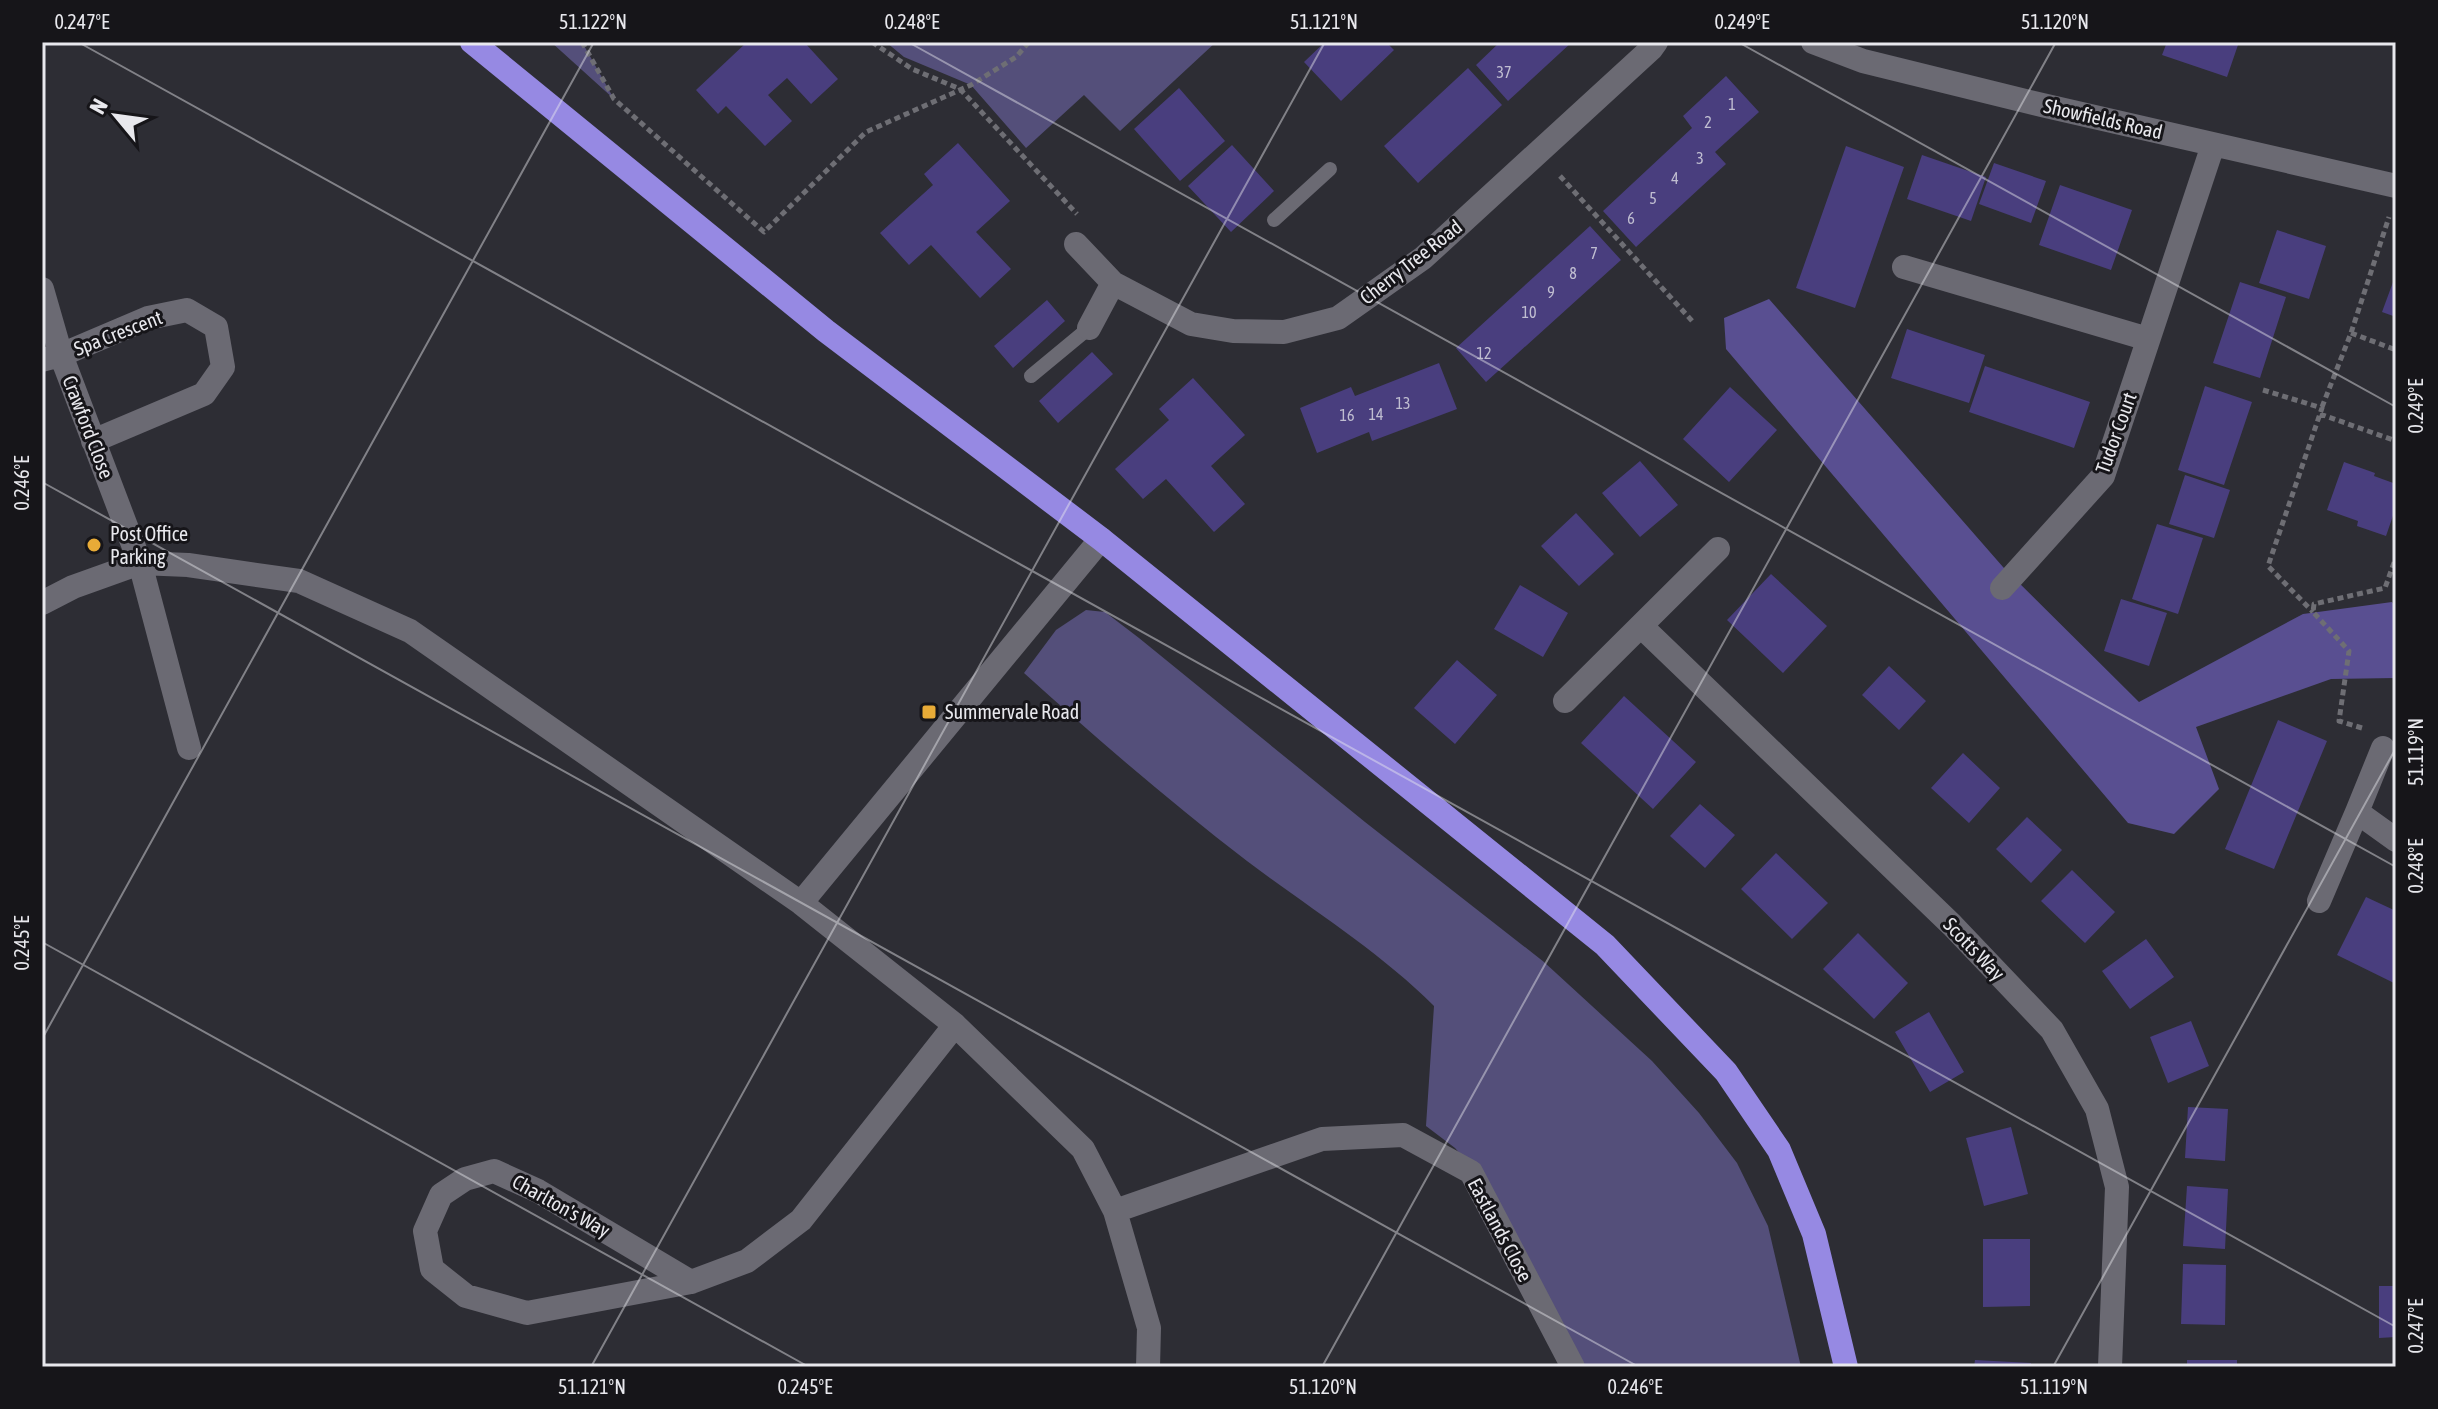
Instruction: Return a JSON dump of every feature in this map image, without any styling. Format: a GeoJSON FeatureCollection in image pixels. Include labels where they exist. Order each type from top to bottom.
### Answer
{"type":"FeatureCollection","features":[{"type":"Feature","properties":{"kind":"highway"},"geometry":{"type":"LineString","coordinates":[[472,42],[826,331],[1101,539],[1605,945],[1726,1072],[1779,1150],[1814,1234],[1846,1367]]}},
{"type":"Feature","properties":{"kind":"street","name":"Cherry Tree Road"},"geometry":{"type":"LineString","coordinates":[[1076,244],[1113,283],[1191,324],[1233,331],[1284,332],[1338,318],[1423,258],[1656,42]]}},
{"type":"Feature","properties":{"kind":"street","name":"Showfields Road"},"geometry":{"type":"LineString","coordinates":[[1813,42],[1863,61],[2396,186]]}},
{"type":"Feature","properties":{"kind":"street","name":"Tudor Court"},"geometry":{"type":"LineString","coordinates":[[2002,588],[2103,476],[2213,145]]}},
{"type":"Feature","properties":{"kind":"street"},"geometry":{"type":"LineString","coordinates":[[1904,267],[2148,339]]}},
{"type":"Feature","properties":{"kind":"street"},"geometry":{"type":"LineString","coordinates":[[1089,328],[1113,283]]}},
{"type":"Feature","properties":{"kind":"street","name":"Crawford Close"},"geometry":{"type":"LineString","coordinates":[[42,289],[51,358],[93,441],[140,563],[189,748]]}},
{"type":"Feature","properties":{"kind":"street","name":"Spa Crescent"},"geometry":{"type":"LineString","coordinates":[[51,358],[148,318],[187,310],[216,327],[223,367],[204,394],[93,441]]}},
{"type":"Feature","properties":{"kind":"street"},"geometry":{"type":"LineString","coordinates":[[801,903],[1101,539]]}},
{"type":"Feature","properties":{"kind":"street"},"geometry":{"type":"LineString","coordinates":[[1565,701],[1718,549]]}},
{"type":"Feature","properties":{"kind":"street"},"geometry":{"type":"LineString","coordinates":[[42,603],[73,587],[140,563],[188,565],[299,581],[410,631],[801,903],[955,1025],[1083,1149],[1115,1211],[1149,1328],[1148,1367]]}},
{"type":"Feature","properties":{"kind":"street","name":"Scotts Way"},"geometry":{"type":"LineString","coordinates":[[1641,626],[1952,925],[2052,1030],[2097,1109],[2117,1187],[2110,1367]]}},
{"type":"Feature","properties":{"kind":"street"},"geometry":{"type":"LineString","coordinates":[[2319,901],[2383,748]]}},
{"type":"Feature","properties":{"kind":"street"},"geometry":{"type":"LineString","coordinates":[[2357,812],[2396,840]]}},
{"type":"Feature","properties":{"kind":"street","name":"Charlton's Way"},"geometry":{"type":"LineString","coordinates":[[691,1282],[538,1191],[494,1171],[465,1179],[441,1195],[425,1231],[432,1269],[466,1296],[527,1313],[691,1282],[747,1261],[801,1220],[955,1025]]}},
{"type":"Feature","properties":{"kind":"street","name":"Eastlands Close"},"geometry":{"type":"LineString","coordinates":[[1115,1211],[1322,1139],[1403,1135],[1471,1172],[1573,1367]]}},
{"type":"Feature","properties":{"kind":"lane"},"geometry":{"type":"LineString","coordinates":[[1274,220],[1330,169]]}},
{"type":"Feature","properties":{"kind":"lane"},"geometry":{"type":"LineString","coordinates":[[1031,376],[1089,328]]}},
{"type":"Feature","properties":{"kind":"path"},"geometry":{"type":"LineString","coordinates":[[582,42],[614,99],[764,232],[866,132],[971,85],[1016,57],[1029,42]]}},
{"type":"Feature","properties":{"kind":"path"},"geometry":{"type":"LineString","coordinates":[[872,42],[912,69],[960,89],[1081,218],[1076,244]]}},
{"type":"Feature","properties":{"kind":"path"},"geometry":{"type":"LineString","coordinates":[[1539,153],[1694,323]]}},
{"type":"Feature","properties":{"kind":"path"},"geometry":{"type":"LineString","coordinates":[[2383,748],[2362,728],[2339,721],[2349,651],[2268,566],[2391,212]]}},
{"type":"Feature","properties":{"kind":"path"},"geometry":{"type":"LineString","coordinates":[[2351,333],[2396,350]]}},
{"type":"Feature","properties":{"kind":"path"},"geometry":{"type":"LineString","coordinates":[[2263,390],[2396,441]]}},
{"type":"Feature","properties":{"kind":"path"},"geometry":{"type":"LineString","coordinates":[[2313,612],[2314,604],[2385,588],[2396,557]]}},
{"type":"Feature","properties":{"kind":"shaded area"},"geometry":{"type":"Polygon","coordinates":[[[551,42],[582,42],[614,99],[551,42]]]}},
{"type":"Feature","properties":{"kind":"shaded area"},"geometry":{"type":"Polygon","coordinates":[[[886,42],[1216,42],[1120,131],[1084,95],[1026,148],[971,85],[904,57],[886,42]]]}},
{"type":"Feature","properties":{"kind":"shaded area"},"geometry":{"type":"Polygon","coordinates":[[[1769,299],[2003,567],[2139,702],[2303,614],[2392,602],[2396,608],[2396,678],[2331,679],[2196,727],[2219,789],[2174,834],[2128,823],[1726,349],[1724,318],[1769,299]]]}},
{"type":"Feature","properties":{"kind":"shaded area"},"geometry":{"type":"Polygon","coordinates":[[[1086,610],[1105,612],[1139,638],[1365,822],[1544,962],[1652,1061],[1699,1113],[1737,1163],[1768,1226],[1801,1367],[1578,1367],[1476,1172],[1455,1148],[1426,1126],[1434,1006],[1367,948],[1190,816],[1024,673],[1056,630],[1086,610]]]}},
{"type":"Feature","properties":{"kind":"building"},"geometry":{"type":"Polygon","coordinates":[[[747,42],[804,42],[838,79],[811,104],[787,78],[768,95],[792,121],[765,146],[726,106],[718,114],[696,90],[747,42]]]}},
{"type":"Feature","properties":{"kind":"building"},"geometry":{"type":"Polygon","coordinates":[[[1325,42],[1386,42],[1394,50],[1341,101],[1304,62],[1325,42]]]}},
{"type":"Feature","properties":{"kind":"building"},"geometry":{"type":"Polygon","coordinates":[[[1500,42],[1572,42],[1508,101],[1476,65],[1500,42]]]}},
{"type":"Feature","properties":{"kind":"building"},"geometry":{"type":"Polygon","coordinates":[[[2167,42],[2239,42],[2227,77],[2162,55],[2167,42]]]}},
{"type":"Feature","properties":{"kind":"building"},"geometry":{"type":"Polygon","coordinates":[[[1468,68],[1502,105],[1418,183],[1384,146],[1468,68]]]}},
{"type":"Feature","properties":{"kind":"building"},"geometry":{"type":"Polygon","coordinates":[[[1726,76],[1759,112],[1715,152],[1726,164],[1636,247],[1603,211],[1692,128],[1683,116],[1726,76]]]}},
{"type":"Feature","properties":{"kind":"building"},"geometry":{"type":"Polygon","coordinates":[[[1179,88],[1225,141],[1180,181],[1134,129],[1179,88]]]}},
{"type":"Feature","properties":{"kind":"building"},"geometry":{"type":"Polygon","coordinates":[[[958,143],[1010,201],[976,232],[1011,269],[980,298],[931,245],[909,265],[880,233],[933,185],[924,174],[958,143]]]}},
{"type":"Feature","properties":{"kind":"building"},"geometry":{"type":"Polygon","coordinates":[[[1232,145],[1274,191],[1231,232],[1188,186],[1232,145]]]}},
{"type":"Feature","properties":{"kind":"building"},"geometry":{"type":"Polygon","coordinates":[[[1846,146],[1904,167],[1855,308],[1796,288],[1846,146]]]}},
{"type":"Feature","properties":{"kind":"building"},"geometry":{"type":"Polygon","coordinates":[[[1922,155],[1986,177],[1971,221],[1907,199],[1922,155]]]}},
{"type":"Feature","properties":{"kind":"building"},"geometry":{"type":"Polygon","coordinates":[[[1994,163],[2046,181],[2031,223],[1979,204],[1994,163]]]}},
{"type":"Feature","properties":{"kind":"building"},"geometry":{"type":"Polygon","coordinates":[[[2060,185],[2132,210],[2111,270],[2039,245],[2060,185]]]}},
{"type":"Feature","properties":{"kind":"building"},"geometry":{"type":"Polygon","coordinates":[[[1590,226],[1621,260],[1486,382],[1456,348],[1590,226]]]}},
{"type":"Feature","properties":{"kind":"building"},"geometry":{"type":"Polygon","coordinates":[[[2277,230],[2326,246],[2309,299],[2259,283],[2277,230]]]}},
{"type":"Feature","properties":{"kind":"building"},"geometry":{"type":"Polygon","coordinates":[[[2396,274],[2396,317],[2382,312],[2396,274]]]}},
{"type":"Feature","properties":{"kind":"building"},"geometry":{"type":"Polygon","coordinates":[[[2240,282],[2286,297],[2260,378],[2213,363],[2240,282]]]}},
{"type":"Feature","properties":{"kind":"building"},"geometry":{"type":"Polygon","coordinates":[[[1047,300],[1065,321],[1013,368],[994,346],[1047,300]]]}},
{"type":"Feature","properties":{"kind":"building"},"geometry":{"type":"Polygon","coordinates":[[[1907,329],[1985,355],[1969,403],[1891,378],[1907,329]]]}},
{"type":"Feature","properties":{"kind":"building"},"geometry":{"type":"Polygon","coordinates":[[[1092,352],[1113,374],[1058,423],[1039,401],[1092,352]]]}},
{"type":"Feature","properties":{"kind":"building"},"geometry":{"type":"Polygon","coordinates":[[[1439,363],[1457,409],[1372,441],[1369,432],[1317,453],[1300,408],[1351,387],[1355,396],[1439,363]]]}},
{"type":"Feature","properties":{"kind":"building"},"geometry":{"type":"Polygon","coordinates":[[[1985,366],[2090,402],[2074,448],[1969,412],[1985,366]]]}},
{"type":"Feature","properties":{"kind":"building"},"geometry":{"type":"Polygon","coordinates":[[[1193,378],[1245,435],[1211,466],[1245,504],[1214,532],[1166,479],[1143,499],[1115,469],[1169,420],[1159,409],[1193,378]]]}},
{"type":"Feature","properties":{"kind":"building"},"geometry":{"type":"Polygon","coordinates":[[[2205,386],[2252,402],[2224,485],[2178,470],[2205,386]]]}},
{"type":"Feature","properties":{"kind":"building"},"geometry":{"type":"Polygon","coordinates":[[[1730,387],[1777,430],[1729,482],[1683,439],[1730,387]]]}},
{"type":"Feature","properties":{"kind":"building"},"geometry":{"type":"Polygon","coordinates":[[[1640,461],[1678,505],[1640,537],[1602,493],[1640,461]]]}},
{"type":"Feature","properties":{"kind":"building"},"geometry":{"type":"Polygon","coordinates":[[[2344,462],[2396,484],[2396,507],[2386,536],[2357,526],[2358,521],[2327,510],[2344,462]]]}},
{"type":"Feature","properties":{"kind":"building"},"geometry":{"type":"Polygon","coordinates":[[[2185,475],[2230,490],[2214,538],[2169,524],[2185,475]]]}},
{"type":"Feature","properties":{"kind":"building"},"geometry":{"type":"Polygon","coordinates":[[[1576,513],[1614,554],[1579,586],[1541,546],[1576,513]]]}},
{"type":"Feature","properties":{"kind":"building"},"geometry":{"type":"Polygon","coordinates":[[[2157,524],[2203,538],[2178,614],[2132,599],[2157,524]]]}},
{"type":"Feature","properties":{"kind":"building"},"geometry":{"type":"Polygon","coordinates":[[[1771,574],[1827,626],[1783,673],[1727,620],[1771,574]]]}},
{"type":"Feature","properties":{"kind":"building"},"geometry":{"type":"Polygon","coordinates":[[[1520,585],[1568,613],[1543,657],[1494,629],[1520,585]]]}},
{"type":"Feature","properties":{"kind":"building"},"geometry":{"type":"Polygon","coordinates":[[[2121,599],[2167,613],[2149,666],[2104,651],[2121,599]]]}},
{"type":"Feature","properties":{"kind":"building"},"geometry":{"type":"Polygon","coordinates":[[[1457,660],[1497,695],[1455,744],[1414,708],[1457,660]]]}},
{"type":"Feature","properties":{"kind":"building"},"geometry":{"type":"Polygon","coordinates":[[[1889,666],[1926,701],[1899,730],[1862,695],[1889,666]]]}},
{"type":"Feature","properties":{"kind":"building"},"geometry":{"type":"Polygon","coordinates":[[[1624,696],[1696,762],[1653,809],[1581,743],[1624,696]]]}},
{"type":"Feature","properties":{"kind":"building"},"geometry":{"type":"Polygon","coordinates":[[[2278,720],[2327,741],[2274,869],[2225,849],[2278,720]]]}},
{"type":"Feature","properties":{"kind":"building"},"geometry":{"type":"Polygon","coordinates":[[[1963,753],[2000,788],[1969,823],[1931,788],[1963,753]]]}},
{"type":"Feature","properties":{"kind":"building"},"geometry":{"type":"Polygon","coordinates":[[[1700,804],[1735,835],[1705,868],[1670,836],[1700,804]]]}},
{"type":"Feature","properties":{"kind":"building"},"geometry":{"type":"Polygon","coordinates":[[[2027,817],[2062,850],[2031,883],[1996,849],[2027,817]]]}},
{"type":"Feature","properties":{"kind":"building"},"geometry":{"type":"Polygon","coordinates":[[[1776,853],[1828,903],[1792,939],[1741,889],[1776,853]]]}},
{"type":"Feature","properties":{"kind":"building"},"geometry":{"type":"Polygon","coordinates":[[[2072,870],[2115,912],[2085,943],[2041,901],[2072,870]]]}},
{"type":"Feature","properties":{"kind":"building"},"geometry":{"type":"Polygon","coordinates":[[[2366,897],[2396,911],[2396,984],[2337,955],[2366,897]]]}},
{"type":"Feature","properties":{"kind":"building"},"geometry":{"type":"Polygon","coordinates":[[[1858,933],[1908,983],[1874,1019],[1823,969],[1858,933]]]}},
{"type":"Feature","properties":{"kind":"building"},"geometry":{"type":"Polygon","coordinates":[[[2146,939],[2174,977],[2130,1009],[2102,971],[2146,939]]]}},
{"type":"Feature","properties":{"kind":"building"},"geometry":{"type":"Polygon","coordinates":[[[1929,1012],[1964,1072],[1930,1092],[1895,1032],[1929,1012]]]}},
{"type":"Feature","properties":{"kind":"building"},"geometry":{"type":"Polygon","coordinates":[[[2191,1021],[2209,1066],[2168,1083],[2150,1037],[2191,1021]]]}},
{"type":"Feature","properties":{"kind":"building"},"geometry":{"type":"Polygon","coordinates":[[[2188,1107],[2228,1109],[2225,1161],[2185,1158],[2188,1107]]]}},
{"type":"Feature","properties":{"kind":"building"},"geometry":{"type":"Polygon","coordinates":[[[2011,1127],[2028,1194],[1984,1206],[1966,1138],[2011,1127]]]}},
{"type":"Feature","properties":{"kind":"building"},"geometry":{"type":"Polygon","coordinates":[[[2187,1186],[2228,1189],[2225,1249],[2183,1246],[2187,1186]]]}},
{"type":"Feature","properties":{"kind":"building"},"geometry":{"type":"Polygon","coordinates":[[[1983,1239],[2030,1239],[2030,1306],[1983,1307],[1983,1239]]]}},
{"type":"Feature","properties":{"kind":"building"},"geometry":{"type":"Polygon","coordinates":[[[2183,1264],[2226,1265],[2225,1325],[2181,1324],[2183,1264]]]}},
{"type":"Feature","properties":{"kind":"building"},"geometry":{"type":"Polygon","coordinates":[[[2379,1286],[2396,1286],[2396,1337],[2379,1338],[2379,1286]]]}},
{"type":"Feature","properties":{"kind":"building"},"geometry":{"type":"Polygon","coordinates":[[[1975,1360],[2031,1363],[2031,1367],[1974,1367],[1975,1360]]]}},
{"type":"Feature","properties":{"kind":"building"},"geometry":{"type":"Polygon","coordinates":[[[2187,1360],[2237,1360],[2237,1367],[2187,1367],[2187,1360]]]}},
{"type":"Feature","properties":{"kind":"place","name":"Post Office Parking"},"geometry":{"type":"Point","coordinates":[94,545]}},
{"type":"Feature","properties":{"kind":"place","name":"Summervale Road"},"geometry":{"type":"Point","coordinates":[929,712]}}]}
